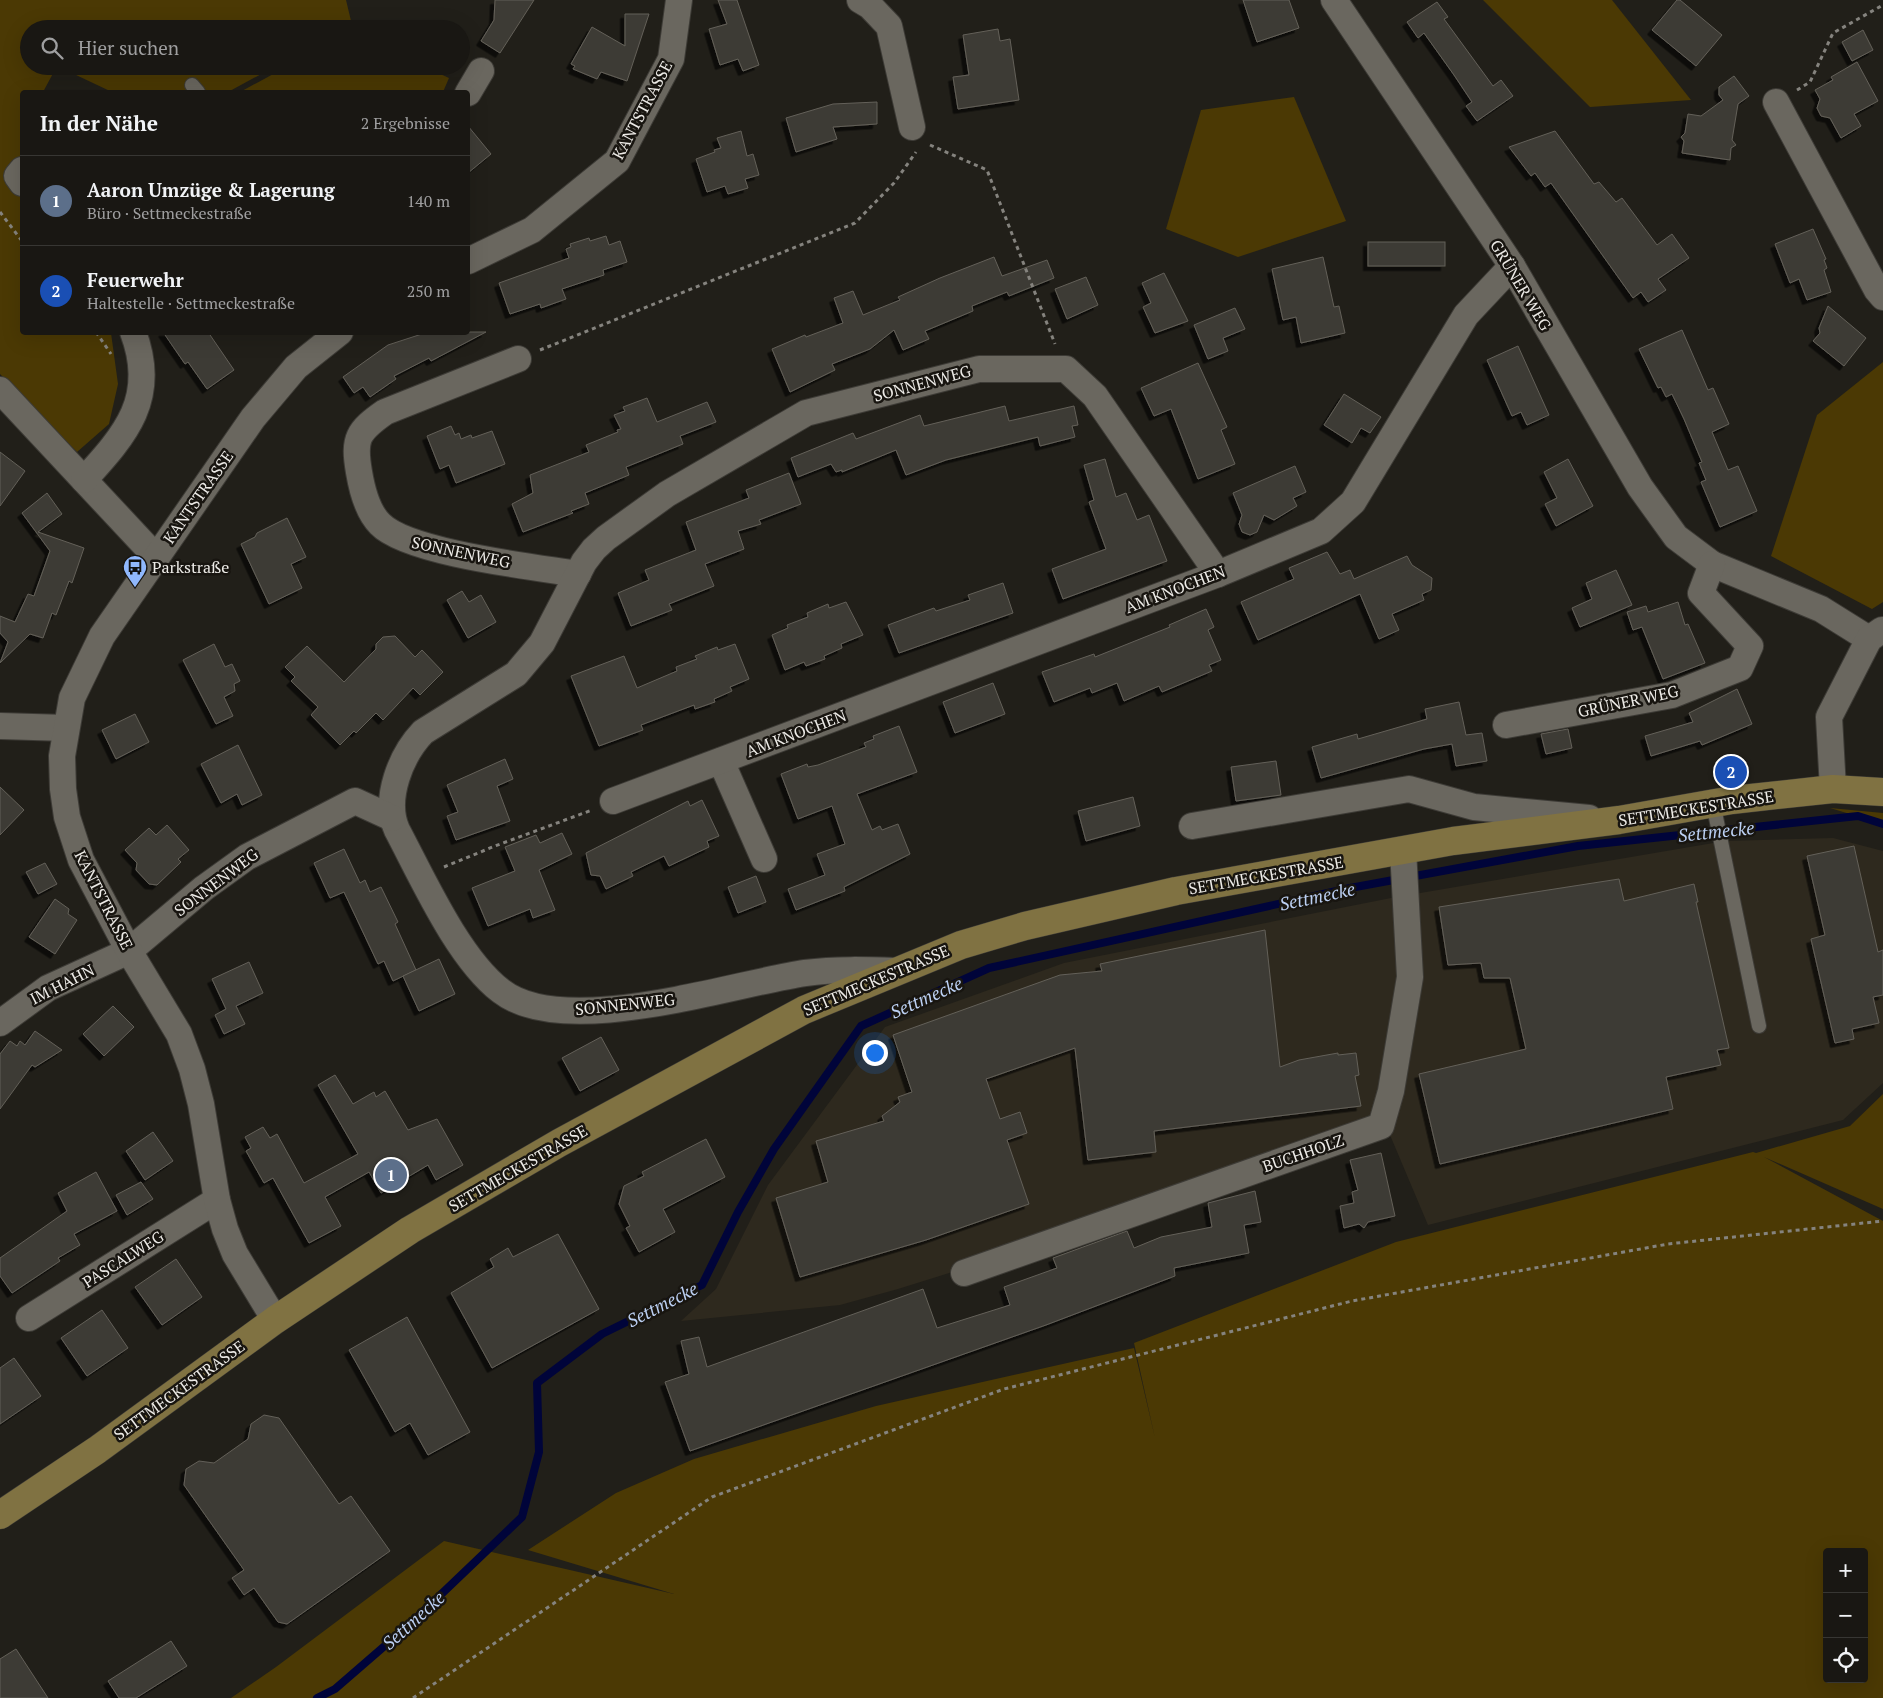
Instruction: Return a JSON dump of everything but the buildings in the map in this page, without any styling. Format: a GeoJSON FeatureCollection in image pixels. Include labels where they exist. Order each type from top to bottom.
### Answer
{"type":"FeatureCollection","features":[{"type":"Feature","properties":{"kind":"street","name":"KANTSTRASSE"},"geometry":{"type":"LineString","coordinates":[[470,260],[532,230],[616,161],[671,59],[679,0]]}},
{"type":"Feature","properties":{"kind":"street"},"geometry":{"type":"LineString","coordinates":[[860,0],[870,6],[889,26],[912,127]]}},
{"type":"Feature","properties":{"kind":"street","name":"GRÜNER WEG"},"geometry":{"type":"LineString","coordinates":[[1334,0],[1512,266],[1640,487],[1676,537],[1712,564],[1822,609],[1876,635]]}},
{"type":"Feature","properties":{"kind":"street"},"geometry":{"type":"LineString","coordinates":[[470,90],[481,71]]}},
{"type":"Feature","properties":{"kind":"street"},"geometry":{"type":"LineString","coordinates":[[1776,102],[1877,290],[1883,297]]}},
{"type":"Feature","properties":{"kind":"street","name":"AM KNOCHEN"},"geometry":{"type":"LineString","coordinates":[[613,801],[1218,574],[1321,531],[1353,502],[1466,315],[1512,266]]}},
{"type":"Feature","properties":{"kind":"street"},"geometry":{"type":"LineString","coordinates":[[84,480],[116,444],[138,405],[142,366],[135,335]]}},
{"type":"Feature","properties":{"kind":"street","name":"KANTSTRASSE"},"geometry":{"type":"LineString","coordinates":[[275,1320],[235,1254],[217,1200],[209,1144],[192,1069],[179,1034],[129,951],[81,860],[67,817],[63,789],[62,756],[72,698],[102,636],[253,418],[296,368],[336,335]]}},
{"type":"Feature","properties":{"kind":"street","name":"SONNENWEG"},"geometry":{"type":"LineString","coordinates":[[518,359],[394,408],[375,419],[359,434],[357,442],[362,486],[367,504],[380,524],[402,539],[440,550],[578,574]]}},
{"type":"Feature","properties":{"kind":"street","name":"SONNENWEG"},"geometry":{"type":"LineString","coordinates":[[896,971],[837,970],[805,973],[712,993],[623,1007],[578,1010],[538,1008],[503,993],[484,976],[469,958],[422,877],[392,818],[398,778],[404,757],[411,744],[431,727],[516,674],[542,643],[578,574],[594,549],[667,494],[806,413],[979,369],[1066,369]]}},
{"type":"Feature","properties":{"kind":"street"},"geometry":{"type":"LineString","coordinates":[[1066,369],[1095,396],[1218,574]]}},
{"type":"Feature","properties":{"kind":"street"},"geometry":{"type":"LineString","coordinates":[[0,390],[156,557]]}},
{"type":"Feature","properties":{"kind":"street","name":"GRÜNER WEG"},"geometry":{"type":"LineString","coordinates":[[1506,725],[1672,695],[1740,668],[1750,646],[1701,593],[1712,564]]}},
{"type":"Feature","properties":{"kind":"street"},"geometry":{"type":"LineString","coordinates":[[1833,789],[1829,717],[1876,635]]}},
{"type":"Feature","properties":{"kind":"street"},"geometry":{"type":"LineString","coordinates":[[0,726],[66,728]]}},
{"type":"Feature","properties":{"kind":"street"},"geometry":{"type":"LineString","coordinates":[[721,761],[764,859]]}},
{"type":"Feature","properties":{"kind":"street"},"geometry":{"type":"LineString","coordinates":[[1192,826],[1409,789],[1474,807],[1619,820]]}},
{"type":"Feature","properties":{"kind":"street","name":"SETTMECKESTRASSE"},"geometry":{"type":"LineString","coordinates":[[0,1515],[98,1450],[275,1320],[410,1230],[560,1143],[804,1010],[961,945],[1025,926],[1176,892],[1404,858],[1453,842],[1714,809],[1833,789],[1883,792]]}},
{"type":"Feature","properties":{"kind":"street","name":"SONNENWEG"},"geometry":{"type":"LineString","coordinates":[[129,951],[204,888],[247,857],[305,826],[355,801],[392,818]]}},
{"type":"Feature","properties":{"kind":"street","name":"BUCHHOLZ"},"geometry":{"type":"LineString","coordinates":[[964,1273],[1381,1126],[1391,1092],[1410,977],[1404,858]]}},
{"type":"Feature","properties":{"kind":"street","name":"IM HAHN"},"geometry":{"type":"LineString","coordinates":[[0,1023],[48,988],[129,951]]}},
{"type":"Feature","properties":{"kind":"street","name":"PASCALWEG"},"geometry":{"type":"LineString","coordinates":[[29,1318],[217,1200]]}},
{"type":"Feature","properties":{"kind":"lane"},"geometry":{"type":"LineString","coordinates":[[1714,809],[1759,1026]]}},
{"type":"Feature","properties":{"kind":"path"},"geometry":{"type":"LineString","coordinates":[[1776,102],[1810,82],[1834,32],[1883,4]]}},
{"type":"Feature","properties":{"kind":"path"},"geometry":{"type":"LineString","coordinates":[[518,359],[855,223],[894,183],[917,151],[912,127]]}},
{"type":"Feature","properties":{"kind":"path"},"geometry":{"type":"LineString","coordinates":[[942,151],[987,170],[1066,369]]}},
{"type":"Feature","properties":{"kind":"path"},"geometry":{"type":"LineString","coordinates":[[0,212],[20,238]]}},
{"type":"Feature","properties":{"kind":"path"},"geometry":{"type":"LineString","coordinates":[[422,877],[495,846],[613,801]]}},
{"type":"Feature","properties":{"kind":"path"},"geometry":{"type":"LineString","coordinates":[[413,1698],[712,1497],[1004,1389],[1352,1301],[1668,1244],[1883,1220]]}},
{"type":"Feature","properties":{"kind":"shaded area"},"geometry":{"type":"Polygon","coordinates":[[[0,0],[346,0],[351,20],[20,20],[20,75],[52,75],[44,90],[20,90],[20,335],[111,335],[118,384],[109,424],[77,452],[0,374],[0,0]]]}},
{"type":"Feature","properties":{"kind":"shaded area"},"geometry":{"type":"Polygon","coordinates":[[[1483,0],[1612,0],[1691,100],[1590,107],[1483,0]]]}},
{"type":"Feature","properties":{"kind":"shaded area"},"geometry":{"type":"Polygon","coordinates":[[[76,75],[259,75],[232,90],[108,90],[76,75]]]}},
{"type":"Feature","properties":{"kind":"shaded area"},"geometry":{"type":"Polygon","coordinates":[[[271,75],[442,75],[449,78],[444,90],[244,90],[271,75]]]}},
{"type":"Feature","properties":{"kind":"shaded area"},"geometry":{"type":"Polygon","coordinates":[[[1294,97],[1346,221],[1238,257],[1166,229],[1201,110],[1294,97]]]}},
{"type":"Feature","properties":{"kind":"shaded area"},"geometry":{"type":"Polygon","coordinates":[[[1883,362],[1883,602],[1872,609],[1771,556],[1817,415],[1883,362]]]}},
{"type":"Feature","properties":{"kind":"shaded area"},"geometry":{"type":"Polygon","coordinates":[[[1830,808],[1883,813],[1883,824],[1830,808]]]}},
{"type":"Feature","properties":{"kind":"shaded area"},"geometry":{"type":"Polygon","coordinates":[[[1833,838],[1883,851],[1883,1083],[1843,1120],[1428,1225],[1390,1135],[898,1289],[840,1305],[681,1321],[716,1289],[768,1185],[885,1027],[1064,963],[1391,898],[1725,841],[1833,838]]]}},
{"type":"Feature","properties":{"kind":"shaded area"},"geometry":{"type":"Polygon","coordinates":[[[1883,1094],[1883,1209],[1764,1157],[1883,1221],[1883,1698],[231,1698],[276,1667],[444,1541],[674,1594],[528,1550],[616,1493],[694,1459],[876,1406],[1134,1348],[1155,1438],[1134,1343],[1396,1242],[1753,1152],[1756,1153],[1850,1126],[1883,1094]]]}},
{"type":"Feature","properties":{"kind":"waterway","name":"Settmecke"},"geometry":{"type":"LineString","coordinates":[[317,1698],[335,1689],[410,1624],[522,1517],[539,1452],[537,1383],[602,1334],[702,1285],[738,1212],[774,1149],[861,1026],[989,968],[1350,888],[1578,846],[1858,816],[1883,824]]}},
{"type":"Feature","properties":{"kind":"place","name":"Parkstraße"},"geometry":{"type":"Point","coordinates":[135,588]}},
{"type":"Feature","properties":{"kind":"place","name":"Feuerwehr"},"geometry":{"type":"Point","coordinates":[1731,772]}},
{"type":"Feature","properties":{"kind":"place","name":"Aaron Umzüge & Lagerung"},"geometry":{"type":"Point","coordinates":[391,1175]}}]}
